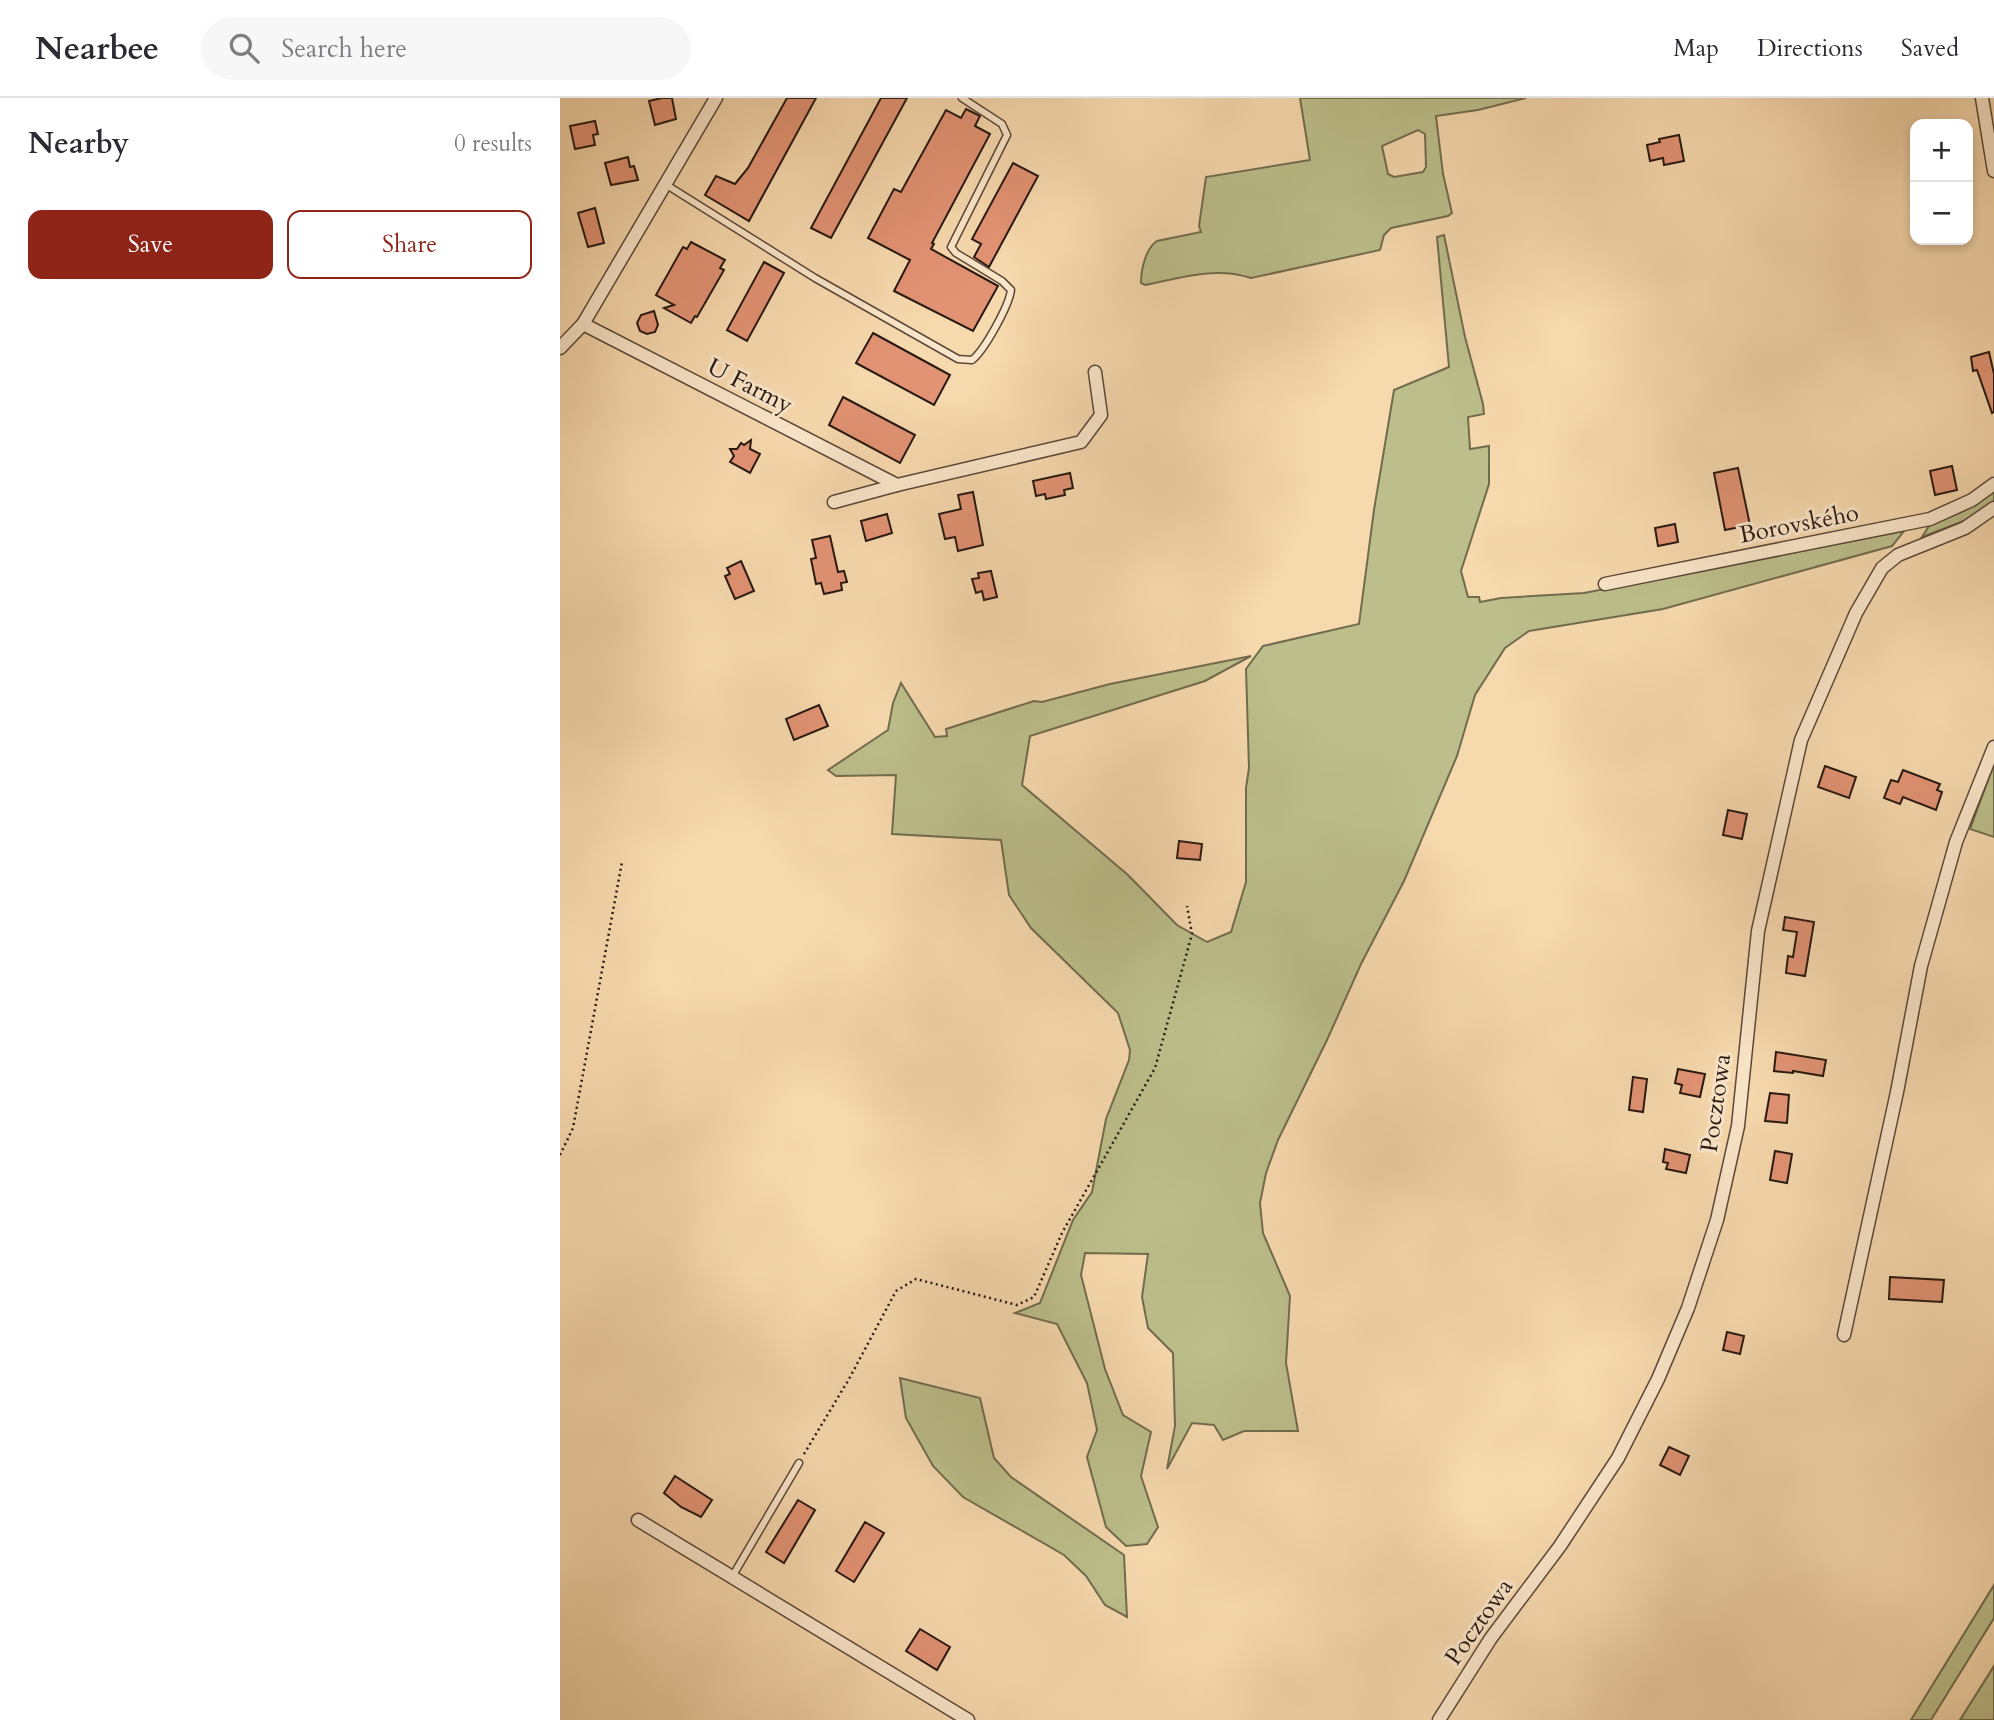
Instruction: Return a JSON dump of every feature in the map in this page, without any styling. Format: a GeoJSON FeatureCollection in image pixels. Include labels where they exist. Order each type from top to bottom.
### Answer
{"type":"FeatureCollection","features":[{"type":"Feature","properties":{"kind":"street"},"geometry":{"type":"LineString","coordinates":[[560,348],[583,324],[716,98]]}},
{"type":"Feature","properties":{"kind":"street"},"geometry":{"type":"LineString","coordinates":[[1982,98],[1994,171]]}},
{"type":"Feature","properties":{"kind":"street","name":"U Farmy"},"geometry":{"type":"LineString","coordinates":[[583,324],[897,485]]}},
{"type":"Feature","properties":{"kind":"street"},"geometry":{"type":"LineString","coordinates":[[834,502],[1081,442],[1101,415],[1095,372]]}},
{"type":"Feature","properties":{"kind":"street","name":"Borovského"},"geometry":{"type":"LineString","coordinates":[[1605,584],[1930,519],[1972,500],[1994,484]]}},
{"type":"Feature","properties":{"kind":"street","name":"Pocztowa"},"geometry":{"type":"LineString","coordinates":[[1439,1720],[1491,1638],[1560,1546],[1618,1458],[1658,1379],[1688,1308],[1717,1220],[1738,1126],[1758,931],[1801,740],[1856,613],[1882,568],[1898,555],[1965,528],[1994,508]]}},
{"type":"Feature","properties":{"kind":"street"},"geometry":{"type":"LineString","coordinates":[[1844,1335],[1897,1092],[1921,966],[1956,842],[1994,747]]}},
{"type":"Feature","properties":{"kind":"street"},"geometry":{"type":"LineString","coordinates":[[638,1520],[968,1720]]}},
{"type":"Feature","properties":{"kind":"lane"},"geometry":{"type":"LineString","coordinates":[[665,184],[815,278],[958,359],[972,360],[980,352],[1011,290],[951,247],[1007,135],[1002,124],[962,98]]}},
{"type":"Feature","properties":{"kind":"lane"},"geometry":{"type":"LineString","coordinates":[[732,1577],[799,1462]]}},
{"type":"Feature","properties":{"kind":"path"},"geometry":{"type":"LineString","coordinates":[[560,1155],[572,1128],[622,862]]}},
{"type":"Feature","properties":{"kind":"path"},"geometry":{"type":"LineString","coordinates":[[799,1462],[849,1379],[896,1291],[916,1279],[1017,1305],[1034,1297],[1068,1221],[1155,1068],[1192,934],[1187,906]]}},
{"type":"Feature","properties":{"kind":"green space"},"geometry":{"type":"Polygon","coordinates":[[[1300,98],[1526,98],[1478,110],[1436,116],[1443,174],[1452,213],[1391,228],[1384,235],[1380,250],[1251,278],[1211,273],[1145,285],[1141,283],[1145,259],[1153,244],[1201,232],[1199,226],[1206,177],[1310,160],[1300,98]],[[1418,130],[1382,146],[1388,174],[1394,177],[1423,172],[1426,167],[1425,134],[1418,130]]]}},
{"type":"Feature","properties":{"kind":"green space"},"geometry":{"type":"Polygon","coordinates":[[[1444,235],[1465,337],[1483,404],[1484,414],[1468,417],[1470,449],[1489,446],[1489,484],[1461,571],[1468,597],[1479,597],[1480,602],[1501,598],[1584,593],[1904,531],[1892,546],[1663,609],[1529,631],[1505,648],[1475,695],[1457,756],[1404,881],[1361,964],[1278,1140],[1266,1173],[1260,1203],[1263,1233],[1290,1296],[1286,1363],[1298,1431],[1244,1431],[1223,1440],[1214,1425],[1192,1423],[1167,1469],[1175,1426],[1173,1353],[1148,1328],[1142,1297],[1148,1254],[1085,1253],[1081,1275],[1105,1369],[1123,1415],[1151,1432],[1141,1476],[1158,1527],[1147,1544],[1126,1546],[1106,1527],[1087,1457],[1097,1430],[1087,1383],[1057,1324],[1015,1313],[1040,1303],[1073,1220],[1092,1192],[1106,1119],[1129,1060],[1130,1050],[1118,1013],[1031,928],[1009,895],[1001,840],[892,834],[896,775],[836,776],[828,770],[888,730],[893,703],[901,683],[935,737],[947,736],[946,729],[1034,701],[1042,702],[1110,684],[1251,656],[1205,681],[1030,736],[1022,785],[1128,875],[1177,925],[1207,942],[1231,932],[1246,882],[1246,788],[1249,768],[1246,669],[1263,646],[1359,624],[1394,390],[1449,367],[1437,237],[1444,235]]]}},
{"type":"Feature","properties":{"kind":"green space"},"geometry":{"type":"Polygon","coordinates":[[[1994,491],[1994,502],[1964,521],[1922,537],[1929,526],[1963,511],[1994,491]]]}},
{"type":"Feature","properties":{"kind":"green space"},"geometry":{"type":"Polygon","coordinates":[[[1994,764],[1994,837],[1970,829],[1994,764]]]}},
{"type":"Feature","properties":{"kind":"green space"},"geometry":{"type":"Polygon","coordinates":[[[900,1378],[980,1398],[994,1458],[1011,1477],[1124,1555],[1127,1617],[1105,1605],[1086,1576],[1064,1555],[963,1497],[933,1466],[906,1418],[900,1378]]]}},
{"type":"Feature","properties":{"kind":"green space"},"geometry":{"type":"Polygon","coordinates":[[[1994,1585],[1994,1618],[1931,1720],[1911,1720],[1994,1585]]]}},
{"type":"Feature","properties":{"kind":"green space"},"geometry":{"type":"Polygon","coordinates":[[[1994,1666],[1994,1720],[1960,1720],[1994,1666]]]}},
{"type":"Feature","properties":{"kind":"building"},"geometry":{"type":"Polygon","coordinates":[[[672,98],[676,119],[655,125],[649,101],[672,98]]]}},
{"type":"Feature","properties":{"kind":"building"},"geometry":{"type":"Polygon","coordinates":[[[787,98],[816,98],[749,221],[705,195],[716,176],[735,184],[748,168],[787,98]]]}},
{"type":"Feature","properties":{"kind":"building"},"geometry":{"type":"Polygon","coordinates":[[[881,98],[907,98],[831,238],[811,228],[881,98]]]}},
{"type":"Feature","properties":{"kind":"building"},"geometry":{"type":"Polygon","coordinates":[[[966,109],[980,116],[975,126],[990,134],[931,249],[998,286],[973,331],[894,291],[910,260],[868,238],[894,189],[901,192],[946,110],[961,118],[966,109]]]}},
{"type":"Feature","properties":{"kind":"building"},"geometry":{"type":"Polygon","coordinates":[[[595,121],[598,134],[593,135],[595,145],[575,149],[570,126],[595,121]]]}},
{"type":"Feature","properties":{"kind":"building"},"geometry":{"type":"Polygon","coordinates":[[[1679,135],[1684,161],[1664,165],[1663,158],[1650,161],[1647,145],[1660,142],[1659,139],[1679,135]]]}},
{"type":"Feature","properties":{"kind":"building"},"geometry":{"type":"Polygon","coordinates":[[[628,157],[630,167],[634,166],[638,180],[611,185],[605,163],[628,157]]]}},
{"type":"Feature","properties":{"kind":"building"},"geometry":{"type":"Polygon","coordinates":[[[1013,163],[1038,176],[989,267],[974,257],[981,244],[972,239],[1013,163]]]}},
{"type":"Feature","properties":{"kind":"building"},"geometry":{"type":"Polygon","coordinates":[[[595,208],[604,243],[588,247],[578,213],[595,208]]]}},
{"type":"Feature","properties":{"kind":"building"},"geometry":{"type":"Polygon","coordinates":[[[691,242],[725,260],[720,268],[724,270],[691,323],[664,308],[674,305],[656,295],[683,247],[687,249],[691,242]]]}},
{"type":"Feature","properties":{"kind":"building"},"geometry":{"type":"Polygon","coordinates":[[[764,262],[784,273],[747,341],[727,330],[764,262]]]}},
{"type":"Feature","properties":{"kind":"building"},"geometry":{"type":"Polygon","coordinates":[[[654,311],[658,325],[655,332],[647,334],[640,331],[637,323],[641,315],[654,311]]]}},
{"type":"Feature","properties":{"kind":"building"},"geometry":{"type":"Polygon","coordinates":[[[873,333],[950,375],[934,405],[856,363],[873,333]]]}},
{"type":"Feature","properties":{"kind":"building"},"geometry":{"type":"Polygon","coordinates":[[[1989,352],[1994,374],[1992,413],[1977,370],[1973,371],[1971,357],[1989,352]]]}},
{"type":"Feature","properties":{"kind":"building"},"geometry":{"type":"Polygon","coordinates":[[[843,397],[915,435],[900,463],[829,425],[843,397]]]}},
{"type":"Feature","properties":{"kind":"building"},"geometry":{"type":"Polygon","coordinates":[[[751,440],[750,449],[760,454],[750,473],[730,462],[734,456],[730,449],[737,449],[741,443],[744,445],[751,440]]]}},
{"type":"Feature","properties":{"kind":"building"},"geometry":{"type":"Polygon","coordinates":[[[1952,466],[1957,490],[1935,495],[1930,471],[1952,466]]]}},
{"type":"Feature","properties":{"kind":"building"},"geometry":{"type":"Polygon","coordinates":[[[1738,468],[1750,525],[1725,530],[1714,473],[1738,468]]]}},
{"type":"Feature","properties":{"kind":"building"},"geometry":{"type":"Polygon","coordinates":[[[1070,473],[1073,488],[1064,490],[1065,495],[1046,499],[1045,494],[1036,496],[1033,481],[1070,473]]]}},
{"type":"Feature","properties":{"kind":"building"},"geometry":{"type":"Polygon","coordinates":[[[973,492],[983,545],[958,551],[955,537],[945,539],[939,514],[961,509],[958,495],[973,492]]]}},
{"type":"Feature","properties":{"kind":"building"},"geometry":{"type":"Polygon","coordinates":[[[887,514],[892,533],[866,541],[861,521],[887,514]]]}},
{"type":"Feature","properties":{"kind":"building"},"geometry":{"type":"Polygon","coordinates":[[[1675,524],[1678,542],[1658,546],[1655,528],[1675,524]]]}},
{"type":"Feature","properties":{"kind":"building"},"geometry":{"type":"Polygon","coordinates":[[[830,536],[838,572],[844,571],[847,582],[841,583],[842,590],[824,594],[821,583],[816,584],[811,559],[816,558],[812,540],[830,536]]]}},
{"type":"Feature","properties":{"kind":"building"},"geometry":{"type":"Polygon","coordinates":[[[741,561],[754,591],[735,599],[725,576],[730,574],[727,568],[741,561]]]}},
{"type":"Feature","properties":{"kind":"building"},"geometry":{"type":"Polygon","coordinates":[[[991,571],[997,597],[984,600],[982,591],[976,593],[972,579],[979,578],[978,573],[991,571]]]}},
{"type":"Feature","properties":{"kind":"building"},"geometry":{"type":"Polygon","coordinates":[[[819,705],[828,726],[794,740],[786,719],[819,705]]]}},
{"type":"Feature","properties":{"kind":"building"},"geometry":{"type":"Polygon","coordinates":[[[1825,766],[1856,777],[1849,798],[1818,787],[1825,766]]]}},
{"type":"Feature","properties":{"kind":"building"},"geometry":{"type":"Polygon","coordinates":[[[1903,770],[1940,784],[1937,790],[1942,792],[1936,810],[1903,797],[1900,804],[1884,798],[1891,780],[1898,782],[1903,770]]]}},
{"type":"Feature","properties":{"kind":"building"},"geometry":{"type":"Polygon","coordinates":[[[1728,810],[1747,814],[1742,839],[1723,835],[1728,810]]]}},
{"type":"Feature","properties":{"kind":"building"},"geometry":{"type":"Polygon","coordinates":[[[1179,841],[1202,844],[1200,860],[1177,858],[1179,841]]]}},
{"type":"Feature","properties":{"kind":"building"},"geometry":{"type":"Polygon","coordinates":[[[1785,917],[1814,922],[1805,976],[1786,973],[1788,956],[1793,957],[1797,932],[1783,930],[1785,917]]]}},
{"type":"Feature","properties":{"kind":"building"},"geometry":{"type":"Polygon","coordinates":[[[1776,1052],[1826,1060],[1823,1076],[1774,1071],[1776,1052]]]}},
{"type":"Feature","properties":{"kind":"building"},"geometry":{"type":"Polygon","coordinates":[[[1678,1069],[1705,1074],[1700,1097],[1680,1093],[1682,1085],[1675,1083],[1678,1069]]]}},
{"type":"Feature","properties":{"kind":"building"},"geometry":{"type":"Polygon","coordinates":[[[1633,1077],[1647,1079],[1643,1112],[1629,1110],[1633,1077]]]}},
{"type":"Feature","properties":{"kind":"building"},"geometry":{"type":"Polygon","coordinates":[[[1770,1093],[1789,1095],[1787,1123],[1765,1121],[1770,1093]]]}},
{"type":"Feature","properties":{"kind":"building"},"geometry":{"type":"Polygon","coordinates":[[[1665,1149],[1690,1155],[1686,1173],[1666,1169],[1668,1163],[1663,1162],[1665,1149]]]}},
{"type":"Feature","properties":{"kind":"building"},"geometry":{"type":"Polygon","coordinates":[[[1775,1151],[1792,1154],[1787,1183],[1770,1180],[1775,1151]]]}},
{"type":"Feature","properties":{"kind":"building"},"geometry":{"type":"Polygon","coordinates":[[[1890,1277],[1944,1280],[1942,1302],[1889,1299],[1890,1277]]]}},
{"type":"Feature","properties":{"kind":"building"},"geometry":{"type":"Polygon","coordinates":[[[1727,1332],[1744,1336],[1740,1354],[1723,1350],[1727,1332]]]}},
{"type":"Feature","properties":{"kind":"building"},"geometry":{"type":"Polygon","coordinates":[[[1669,1447],[1689,1456],[1680,1475],[1660,1465],[1669,1447]]]}},
{"type":"Feature","properties":{"kind":"building"},"geometry":{"type":"Polygon","coordinates":[[[675,1476],[712,1500],[701,1517],[681,1507],[664,1493],[675,1476]]]}},
{"type":"Feature","properties":{"kind":"building"},"geometry":{"type":"Polygon","coordinates":[[[798,1500],[815,1510],[784,1563],[766,1552],[798,1500]]]}},
{"type":"Feature","properties":{"kind":"building"},"geometry":{"type":"Polygon","coordinates":[[[865,1522],[884,1533],[854,1582],[836,1571],[865,1522]]]}},
{"type":"Feature","properties":{"kind":"building"},"geometry":{"type":"Polygon","coordinates":[[[920,1629],[950,1647],[937,1670],[906,1651],[920,1629]]]}}]}
